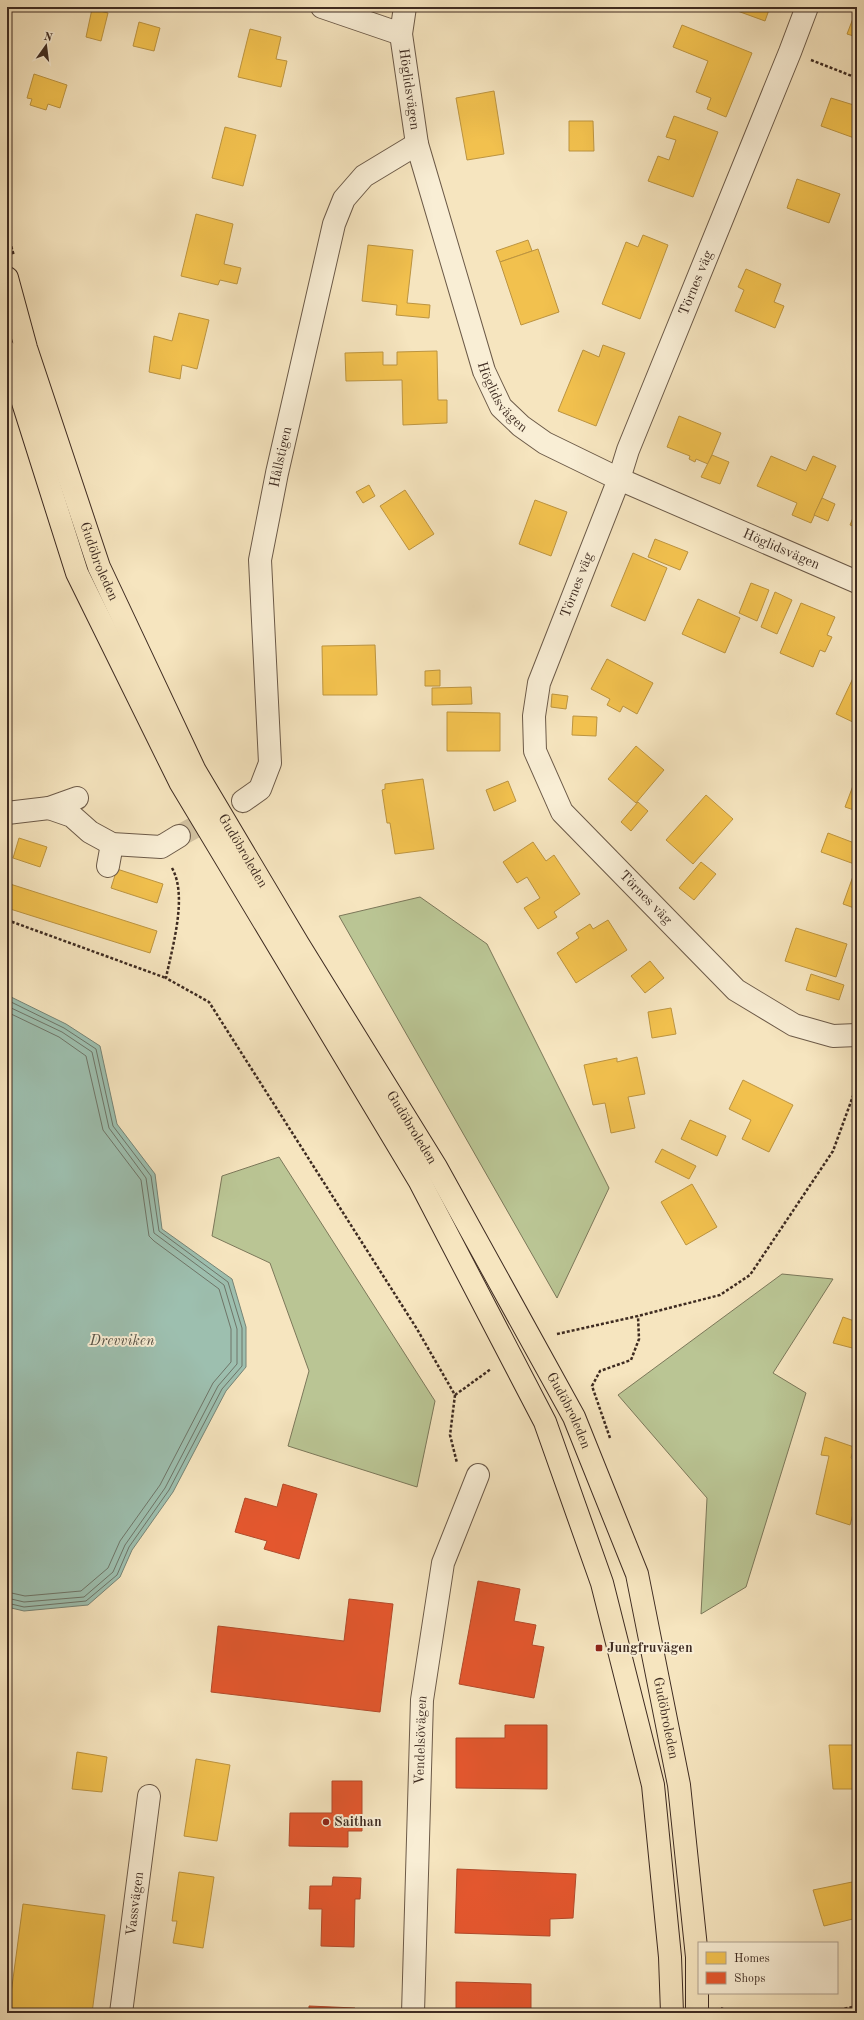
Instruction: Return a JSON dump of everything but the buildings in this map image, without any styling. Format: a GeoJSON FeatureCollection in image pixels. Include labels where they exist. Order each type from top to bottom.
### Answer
{"type":"FeatureCollection","features":[{"type":"Feature","properties":{"kind":"main road","name":"Gudöbroleden"},"geometry":{"type":"LineString","coordinates":[[7,278],[26,348],[99,567],[195,771],[298,944],[436,1167],[574,1417],[586,1446],[637,1574],[679,1785],[698,1963]]}},
{"type":"Feature","properties":{"kind":"main road","name":"Gudöbroleden"},"geometry":{"type":"LineString","coordinates":[[7,352],[77,573],[180,782],[418,1180],[545,1422],[602,1583],[652,1785],[670,1957],[672,2013]]}},
{"type":"Feature","properties":{"kind":"main road","name":"Gudöbroleden"},"geometry":{"type":"LineString","coordinates":[[703,1994],[706,2009]]}},
{"type":"Feature","properties":{"kind":"street"},"geometry":{"type":"LineString","coordinates":[[322,7],[401,34]]}},
{"type":"Feature","properties":{"kind":"street","name":"Höglidsvägen"},"geometry":{"type":"LineString","coordinates":[[405,7],[401,34],[416,144],[484,371],[501,407],[521,426],[545,443],[619,480],[857,582]]}},
{"type":"Feature","properties":{"kind":"street","name":"Törnes väg"},"geometry":{"type":"LineString","coordinates":[[807,7],[628,450],[619,480],[539,684],[534,716],[535,751],[562,812],[736,990],[794,1025],[833,1036],[857,1035]]}},
{"type":"Feature","properties":{"kind":"street","name":"Hållstigen"},"geometry":{"type":"LineString","coordinates":[[243,801],[260,788],[270,763],[260,560],[277,473],[334,224],[344,199],[364,176],[416,144]]}},
{"type":"Feature","properties":{"kind":"street"},"geometry":{"type":"LineString","coordinates":[[7,813],[49,808],[76,798]]}},
{"type":"Feature","properties":{"kind":"street"},"geometry":{"type":"LineString","coordinates":[[49,808],[72,816],[90,832],[112,844],[161,848],[179,836]]}},
{"type":"Feature","properties":{"kind":"street"},"geometry":{"type":"LineString","coordinates":[[108,866],[112,844]]}},
{"type":"Feature","properties":{"kind":"street","name":"Vendelsövägen"},"geometry":{"type":"LineString","coordinates":[[413,2013],[422,1700],[443,1563],[478,1475]]}},
{"type":"Feature","properties":{"kind":"street","name":"Vassvägen"},"geometry":{"type":"LineString","coordinates":[[122,2013],[149,1796]]}},
{"type":"Feature","properties":{"kind":"path"},"geometry":{"type":"LineString","coordinates":[[790,52],[857,78]]}},
{"type":"Feature","properties":{"kind":"path"},"geometry":{"type":"LineString","coordinates":[[161,848],[176,874],[180,909],[166,978]]}},
{"type":"Feature","properties":{"kind":"path"},"geometry":{"type":"LineString","coordinates":[[7,920],[166,978],[209,1002],[417,1329],[455,1394],[450,1435],[457,1465]]}},
{"type":"Feature","properties":{"kind":"path"},"geometry":{"type":"LineString","coordinates":[[556,1334],[638,1316],[720,1294],[750,1274],[833,1151],[857,1085]]}},
{"type":"Feature","properties":{"kind":"path"},"geometry":{"type":"LineString","coordinates":[[612,1443],[592,1386],[600,1371],[631,1360],[639,1339],[638,1316]]}},
{"type":"Feature","properties":{"kind":"path"},"geometry":{"type":"LineString","coordinates":[[455,1394],[496,1365]]}},
{"type":"Feature","properties":{"kind":"path"},"geometry":{"type":"LineString","coordinates":[[825,2013],[857,2006]]}},
{"type":"Feature","properties":{"kind":"path"},"geometry":{"type":"LineString","coordinates":[[706,2009],[731,2013]]}},
{"type":"Feature","properties":{"kind":"green space"},"geometry":{"type":"Polygon","coordinates":[[[420,897],[487,944],[609,1188],[557,1298],[339,916],[420,897]]]}},
{"type":"Feature","properties":{"kind":"green space"},"geometry":{"type":"Polygon","coordinates":[[[279,1157],[435,1401],[417,1487],[288,1446],[309,1371],[270,1263],[212,1236],[222,1176],[279,1157]]]}},
{"type":"Feature","properties":{"kind":"green space"},"geometry":{"type":"Polygon","coordinates":[[[782,1274],[833,1279],[773,1373],[806,1393],[746,1587],[701,1614],[707,1498],[618,1395],[782,1274]]]}},
{"type":"Feature","properties":{"kind":"water","name":"Drevviken"},"geometry":{"type":"Polygon","coordinates":[[[7,995],[66,1024],[100,1046],[117,1124],[155,1174],[162,1229],[232,1279],[246,1327],[246,1367],[226,1391],[173,1492],[132,1550],[120,1577],[88,1605],[24,1611],[7,1607],[7,995]]]}},
{"type":"Feature","properties":{"kind":"tunnel"},"geometry":{"type":"LineString","coordinates":[[179,836],[243,801]]}},
{"type":"Feature","properties":{"kind":"place","name":"Jungfruvägen"},"geometry":{"type":"Point","coordinates":[599,1648]}},
{"type":"Feature","properties":{"kind":"place","name":"Saithan"},"geometry":{"type":"Point","coordinates":[326,1822]}}]}
